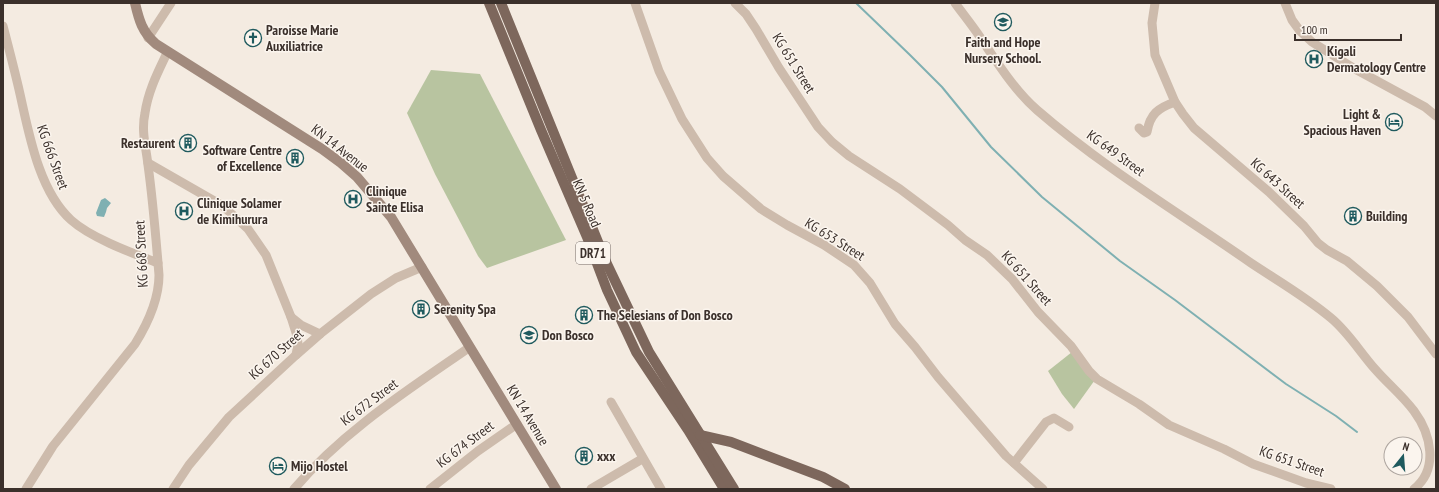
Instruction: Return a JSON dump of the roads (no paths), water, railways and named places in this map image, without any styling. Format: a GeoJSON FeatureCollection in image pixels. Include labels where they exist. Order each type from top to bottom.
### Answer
{"type":"FeatureCollection","features":[{"type":"Feature","properties":{"kind":"main road","name":"KN 14 Avenue"},"geometry":{"type":"LineString","coordinates":[[135,3],[143,30],[148,38],[167,53],[298,133],[341,163],[365,186],[391,217],[556,489]]}},
{"type":"Feature","properties":{"kind":"main road","name":"KN 5 Road"},"geometry":{"type":"LineString","coordinates":[[488,3],[587,237],[606,290],[633,345],[724,489]]}},
{"type":"Feature","properties":{"kind":"main road","name":"KN 5 Road"},"geometry":{"type":"LineString","coordinates":[[501,3],[607,264],[649,352],[734,489]]}},
{"type":"Feature","properties":{"kind":"main road"},"geometry":{"type":"LineString","coordinates":[[700,435],[730,442],[823,477],[845,489]]}},
{"type":"Feature","properties":{"kind":"street"},"geometry":{"type":"LineString","coordinates":[[148,38],[171,3]]}},
{"type":"Feature","properties":{"kind":"street","name":"KG 653 Street"},"geometry":{"type":"LineString","coordinates":[[635,3],[659,71],[675,106],[694,139],[719,172],[741,193],[761,209],[824,245],[854,265],[870,283],[895,324],[938,377],[1006,456],[1043,489]]}},
{"type":"Feature","properties":{"kind":"street","name":"KG 651 Street"},"geometry":{"type":"LineString","coordinates":[[735,3],[746,14],[818,127],[832,142],[849,156],[900,189],[948,225],[965,240],[987,255],[1012,279],[1038,312],[1071,346],[1089,371],[1097,379],[1139,404],[1168,424],[1224,449],[1253,464],[1306,483],[1331,489]]}},
{"type":"Feature","properties":{"kind":"street","name":"KG 649 Street"},"geometry":{"type":"LineString","coordinates":[[954,3],[1020,93],[1035,108],[1117,173],[1218,239],[1331,318],[1352,340],[1375,369],[1414,411],[1428,436],[1432,450],[1432,463],[1429,474],[1419,486],[1414,489]]}},
{"type":"Feature","properties":{"kind":"street","name":"KG 643 Street"},"geometry":{"type":"LineString","coordinates":[[1155,3],[1152,23],[1155,55],[1175,102],[1194,128],[1269,192],[1304,226],[1318,243],[1327,250],[1347,261],[1378,286],[1408,317],[1436,354]]}},
{"type":"Feature","properties":{"kind":"street"},"geometry":{"type":"LineString","coordinates":[[1285,3],[1292,20],[1300,31],[1312,42],[1355,69],[1425,107],[1436,116]]}},
{"type":"Feature","properties":{"kind":"street","name":"KG 666 Street"},"geometry":{"type":"LineString","coordinates":[[3,26],[15,70],[26,121],[45,182],[55,202],[72,221],[84,229],[114,245],[158,263]]}},
{"type":"Feature","properties":{"kind":"street","name":"KG 668 Street"},"geometry":{"type":"LineString","coordinates":[[26,489],[53,446],[135,344],[150,318],[158,291],[158,263],[144,138],[144,114],[151,86],[167,53]]}},
{"type":"Feature","properties":{"kind":"street"},"geometry":{"type":"LineString","coordinates":[[1138,128],[1144,132],[1147,132],[1149,123],[1154,114],[1162,106],[1175,102]]}},
{"type":"Feature","properties":{"kind":"street"},"geometry":{"type":"LineString","coordinates":[[148,163],[223,206],[248,229],[266,255],[291,317],[297,336],[298,344],[296,355]]}},
{"type":"Feature","properties":{"kind":"street","name":"KG 670 Street"},"geometry":{"type":"LineString","coordinates":[[173,489],[189,465],[229,417],[296,355],[351,309],[388,282],[422,267]]}},
{"type":"Feature","properties":{"kind":"street"},"geometry":{"type":"LineString","coordinates":[[291,317],[301,325],[320,334]]}},
{"type":"Feature","properties":{"kind":"street","name":"KG 672 Street"},"geometry":{"type":"LineString","coordinates":[[294,489],[313,467],[349,435],[405,392],[470,347]]}},
{"type":"Feature","properties":{"kind":"street"},"geometry":{"type":"LineString","coordinates":[[610,402],[642,459],[661,489]]}},
{"type":"Feature","properties":{"kind":"street"},"geometry":{"type":"LineString","coordinates":[[1014,463],[1046,422],[1054,418],[1069,428]]}},
{"type":"Feature","properties":{"kind":"street","name":"KG 674 Street"},"geometry":{"type":"LineString","coordinates":[[430,489],[478,450],[517,424]]}},
{"type":"Feature","properties":{"kind":"street"},"geometry":{"type":"LineString","coordinates":[[591,489],[642,459]]}},
{"type":"Feature","properties":{"kind":"water"},"geometry":{"type":"Polygon","coordinates":[[[105,198],[111,203],[107,208],[104,217],[97,216],[96,213],[101,200],[105,198]]]}},
{"type":"Feature","properties":{"kind":"waterway"},"geometry":{"type":"LineString","coordinates":[[856,3],[942,87],[991,147],[1042,197],[1120,261],[1175,300],[1286,384],[1336,416],[1357,432]]}},
{"type":"Feature","properties":{"kind":"place","name":"Faith and Hope Nursery School."},"geometry":{"type":"Point","coordinates":[1003,22]}},
{"type":"Feature","properties":{"kind":"place","name":"Paroisse Marie Auxiliatrice"},"geometry":{"type":"Point","coordinates":[253,38]}},
{"type":"Feature","properties":{"kind":"place","name":"Kigali Dermatology Centre"},"geometry":{"type":"Point","coordinates":[1314,59]}},
{"type":"Feature","properties":{"kind":"place","name":"Light & Spacious Haven"},"geometry":{"type":"Point","coordinates":[1394,122]}},
{"type":"Feature","properties":{"kind":"place","name":"Restaurent"},"geometry":{"type":"Point","coordinates":[188,143]}},
{"type":"Feature","properties":{"kind":"place","name":"Software Centre of Excellence"},"geometry":{"type":"Point","coordinates":[295,158]}},
{"type":"Feature","properties":{"kind":"place","name":"Clinique Sainte Elisa"},"geometry":{"type":"Point","coordinates":[353,199]}},
{"type":"Feature","properties":{"kind":"place","name":"Clinique Solamer de Kimihurura"},"geometry":{"type":"Point","coordinates":[184,211]}},
{"type":"Feature","properties":{"kind":"place","name":"Building"},"geometry":{"type":"Point","coordinates":[1353,216]}},
{"type":"Feature","properties":{"kind":"place","name":"Serenity Spa"},"geometry":{"type":"Point","coordinates":[421,309]}},
{"type":"Feature","properties":{"kind":"place","name":"The Selesians of Don Bosco"},"geometry":{"type":"Point","coordinates":[584,315]}},
{"type":"Feature","properties":{"kind":"place","name":"Don Bosco"},"geometry":{"type":"Point","coordinates":[529,335]}},
{"type":"Feature","properties":{"kind":"place","name":"xxx"},"geometry":{"type":"Point","coordinates":[584,456]}},
{"type":"Feature","properties":{"kind":"place","name":"Mijo Hostel"},"geometry":{"type":"Point","coordinates":[278,466]}}]}
